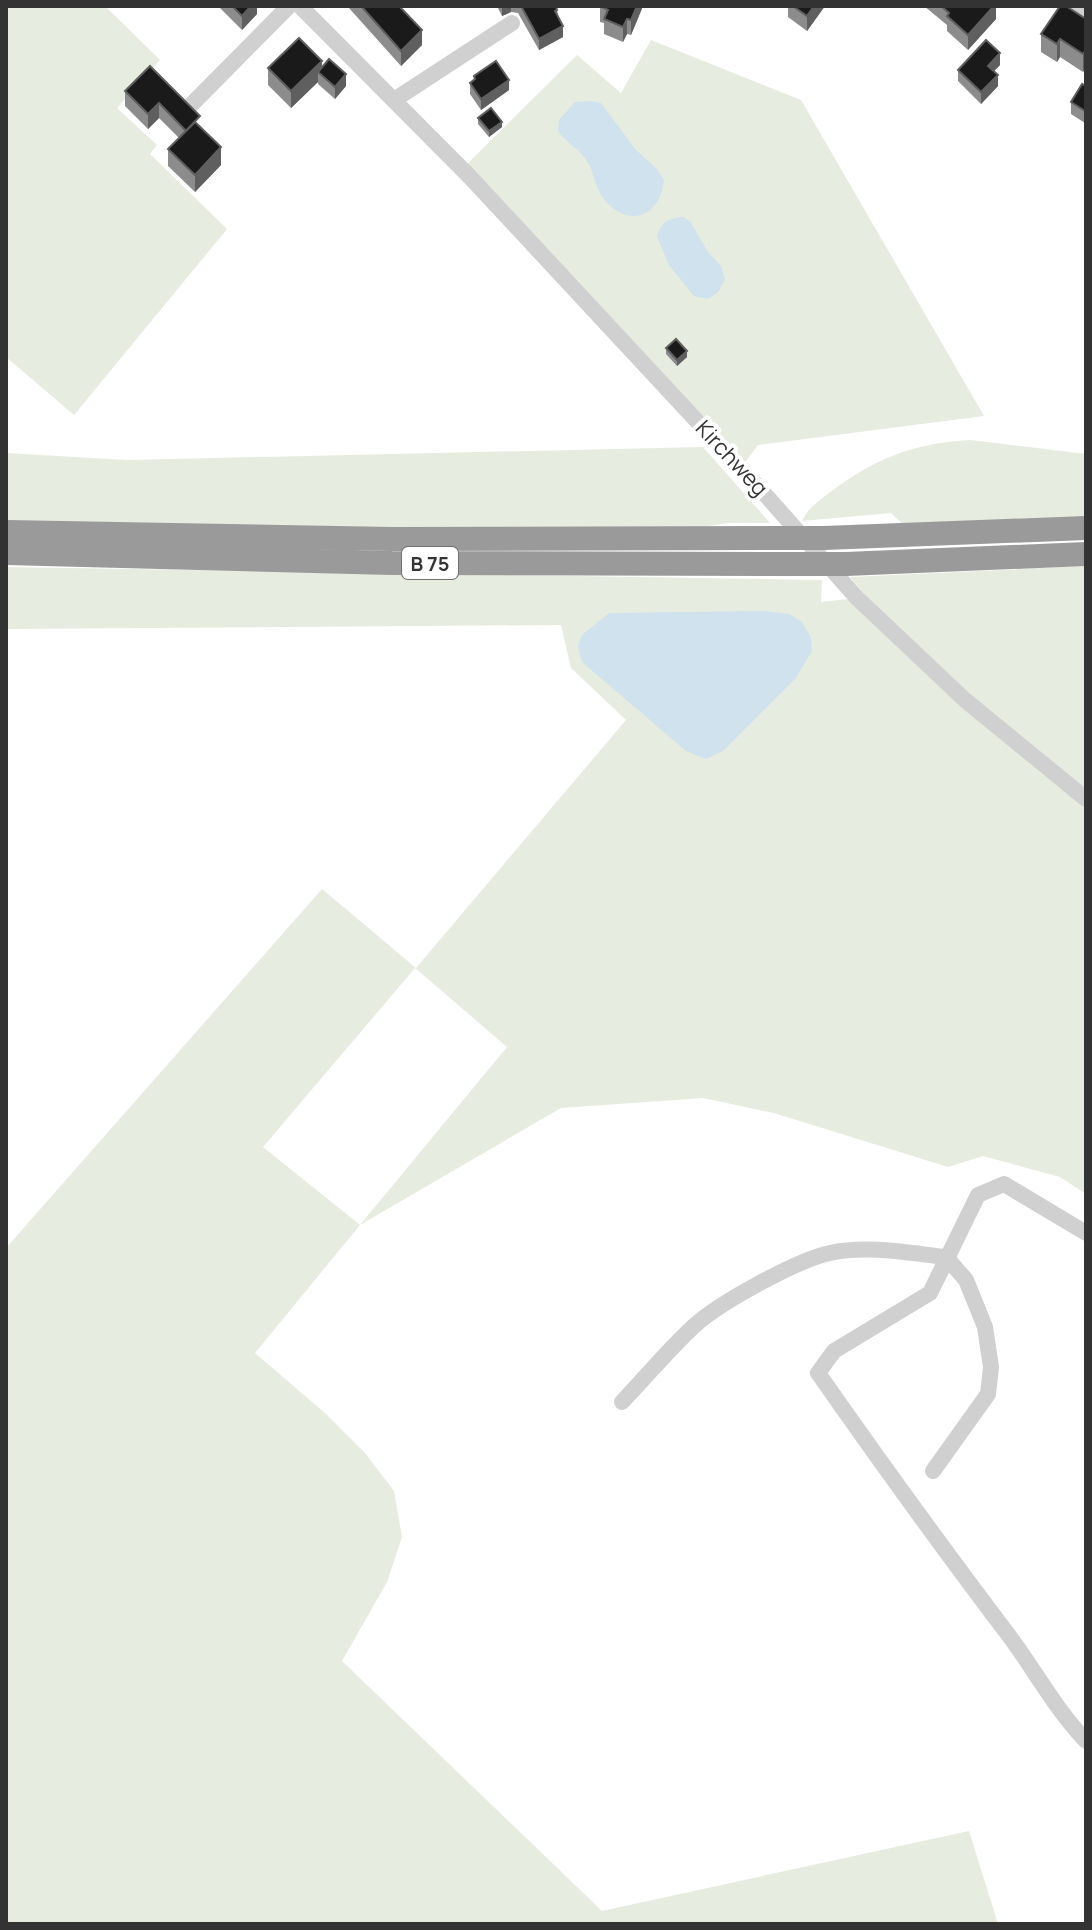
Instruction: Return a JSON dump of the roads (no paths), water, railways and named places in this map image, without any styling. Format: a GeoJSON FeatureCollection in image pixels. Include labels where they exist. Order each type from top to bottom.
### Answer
{"type":"FeatureCollection","features":[{"type":"Feature","properties":{"kind":"highway","name":"B 75"},"geometry":{"type":"LineString","coordinates":[[6,532],[392,539],[824,538],[1086,528]]}},
{"type":"Feature","properties":{"kind":"highway","name":"B 75"},"geometry":{"type":"LineString","coordinates":[[6,555],[392,563],[846,564],[1086,554]]}},
{"type":"Feature","properties":{"kind":"street"},"geometry":{"type":"LineString","coordinates":[[189,107],[289,6]]}},
{"type":"Feature","properties":{"kind":"street","name":"Kirchweg"},"geometry":{"type":"LineString","coordinates":[[300,6],[470,177],[752,479],[857,598],[965,700],[1086,799]]}},
{"type":"Feature","properties":{"kind":"street"},"geometry":{"type":"LineString","coordinates":[[1079,6],[1086,11]]}},
{"type":"Feature","properties":{"kind":"street"},"geometry":{"type":"LineString","coordinates":[[394,100],[512,23]]}},
{"type":"Feature","properties":{"kind":"street"},"geometry":{"type":"LineString","coordinates":[[1086,1233],[1004,1184],[978,1195],[930,1293],[834,1351],[818,1373],[913,1510],[1013,1642],[1063,1718],[1086,1741]]}},
{"type":"Feature","properties":{"kind":"street"},"geometry":{"type":"LineString","coordinates":[[622,1402],[696,1324],[744,1293],[797,1265],[831,1253],[887,1251],[946,1257],[966,1280],[985,1327],[991,1367],[988,1394],[933,1471]]}},
{"type":"Feature","properties":{"kind":"water"},"geometry":{"type":"Polygon","coordinates":[[[575,102],[601,103],[636,150],[664,180],[656,203],[641,215],[622,214],[612,208],[600,193],[585,158],[558,131],[559,120],[575,102]]]}},
{"type":"Feature","properties":{"kind":"water"},"geometry":{"type":"Polygon","coordinates":[[[684,217],[721,266],[725,280],[718,292],[708,299],[694,296],[669,265],[657,237],[666,222],[684,217]]]}},
{"type":"Feature","properties":{"kind":"water"},"geometry":{"type":"Polygon","coordinates":[[[764,611],[789,614],[802,622],[811,638],[812,651],[795,679],[723,751],[706,759],[686,751],[582,662],[578,646],[582,635],[609,613],[764,611]]]}}]}
